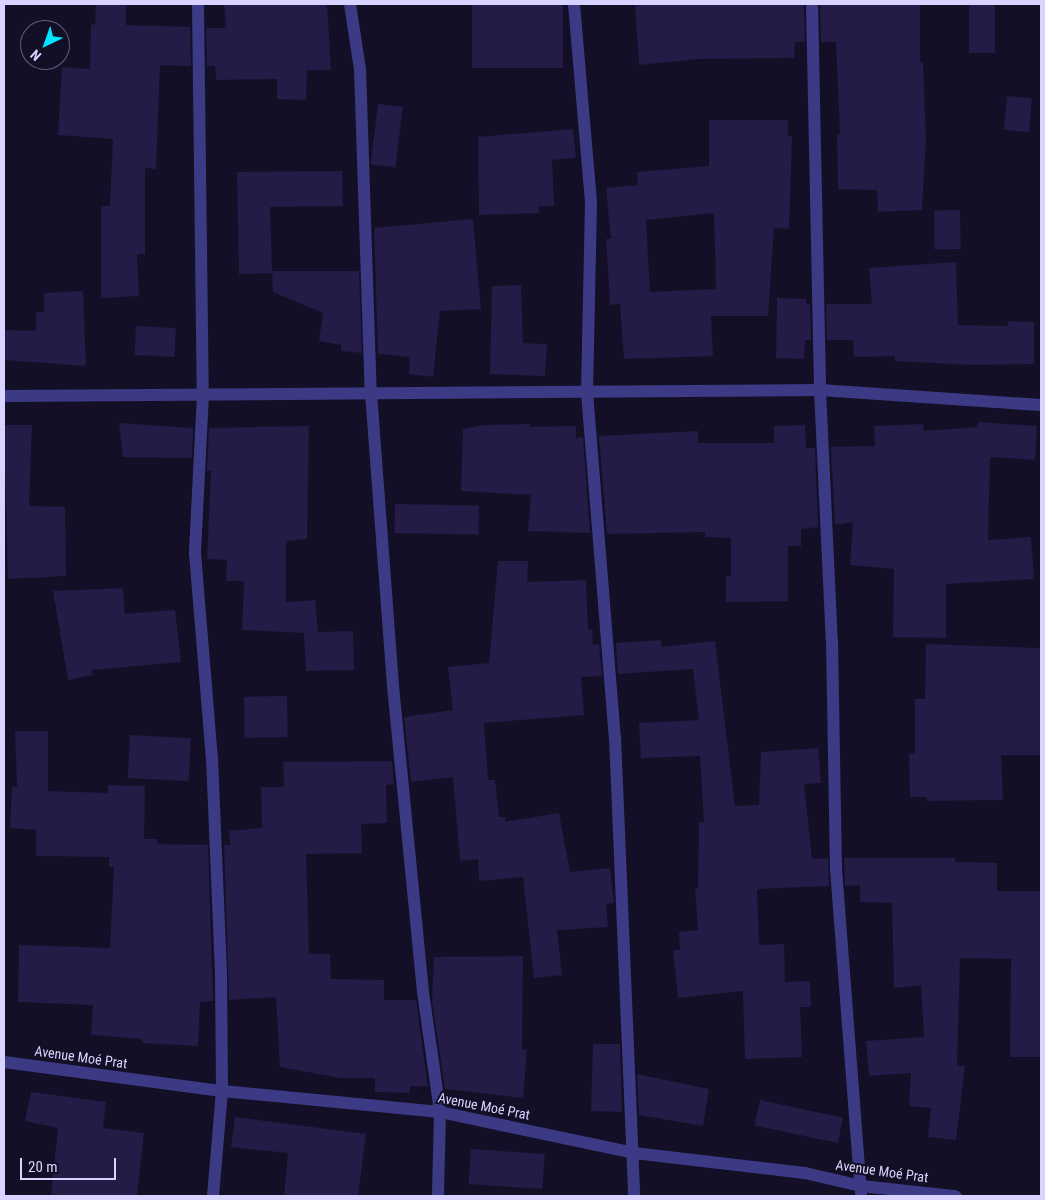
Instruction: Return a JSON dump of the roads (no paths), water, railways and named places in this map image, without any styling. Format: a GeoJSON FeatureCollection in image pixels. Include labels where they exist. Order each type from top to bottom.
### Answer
{"type":"FeatureCollection","features":[{"type":"Feature","properties":{"kind":"street"},"geometry":{"type":"LineString","coordinates":[[198,4],[203,394],[195,552],[212,768],[222,973],[222,1091],[213,1196]]}},
{"type":"Feature","properties":{"kind":"street"},"geometry":{"type":"LineString","coordinates":[[350,4],[360,69],[371,393],[392,686],[423,992],[440,1112],[438,1196]]}},
{"type":"Feature","properties":{"kind":"street"},"geometry":{"type":"LineString","coordinates":[[574,4],[591,202],[587,392],[615,737],[621,936],[634,1153],[634,1196]]}},
{"type":"Feature","properties":{"kind":"street"},"geometry":{"type":"LineString","coordinates":[[812,4],[820,390],[832,642],[836,869],[861,1191]]}},
{"type":"Feature","properties":{"kind":"street"},"geometry":{"type":"LineString","coordinates":[[4,396],[820,390],[1041,405]]}},
{"type":"Feature","properties":{"kind":"street","name":"Avenue Moé Prat"},"geometry":{"type":"LineString","coordinates":[[4,1062],[222,1091],[440,1112],[634,1153],[805,1173],[861,1191],[955,1196]]}}]}
